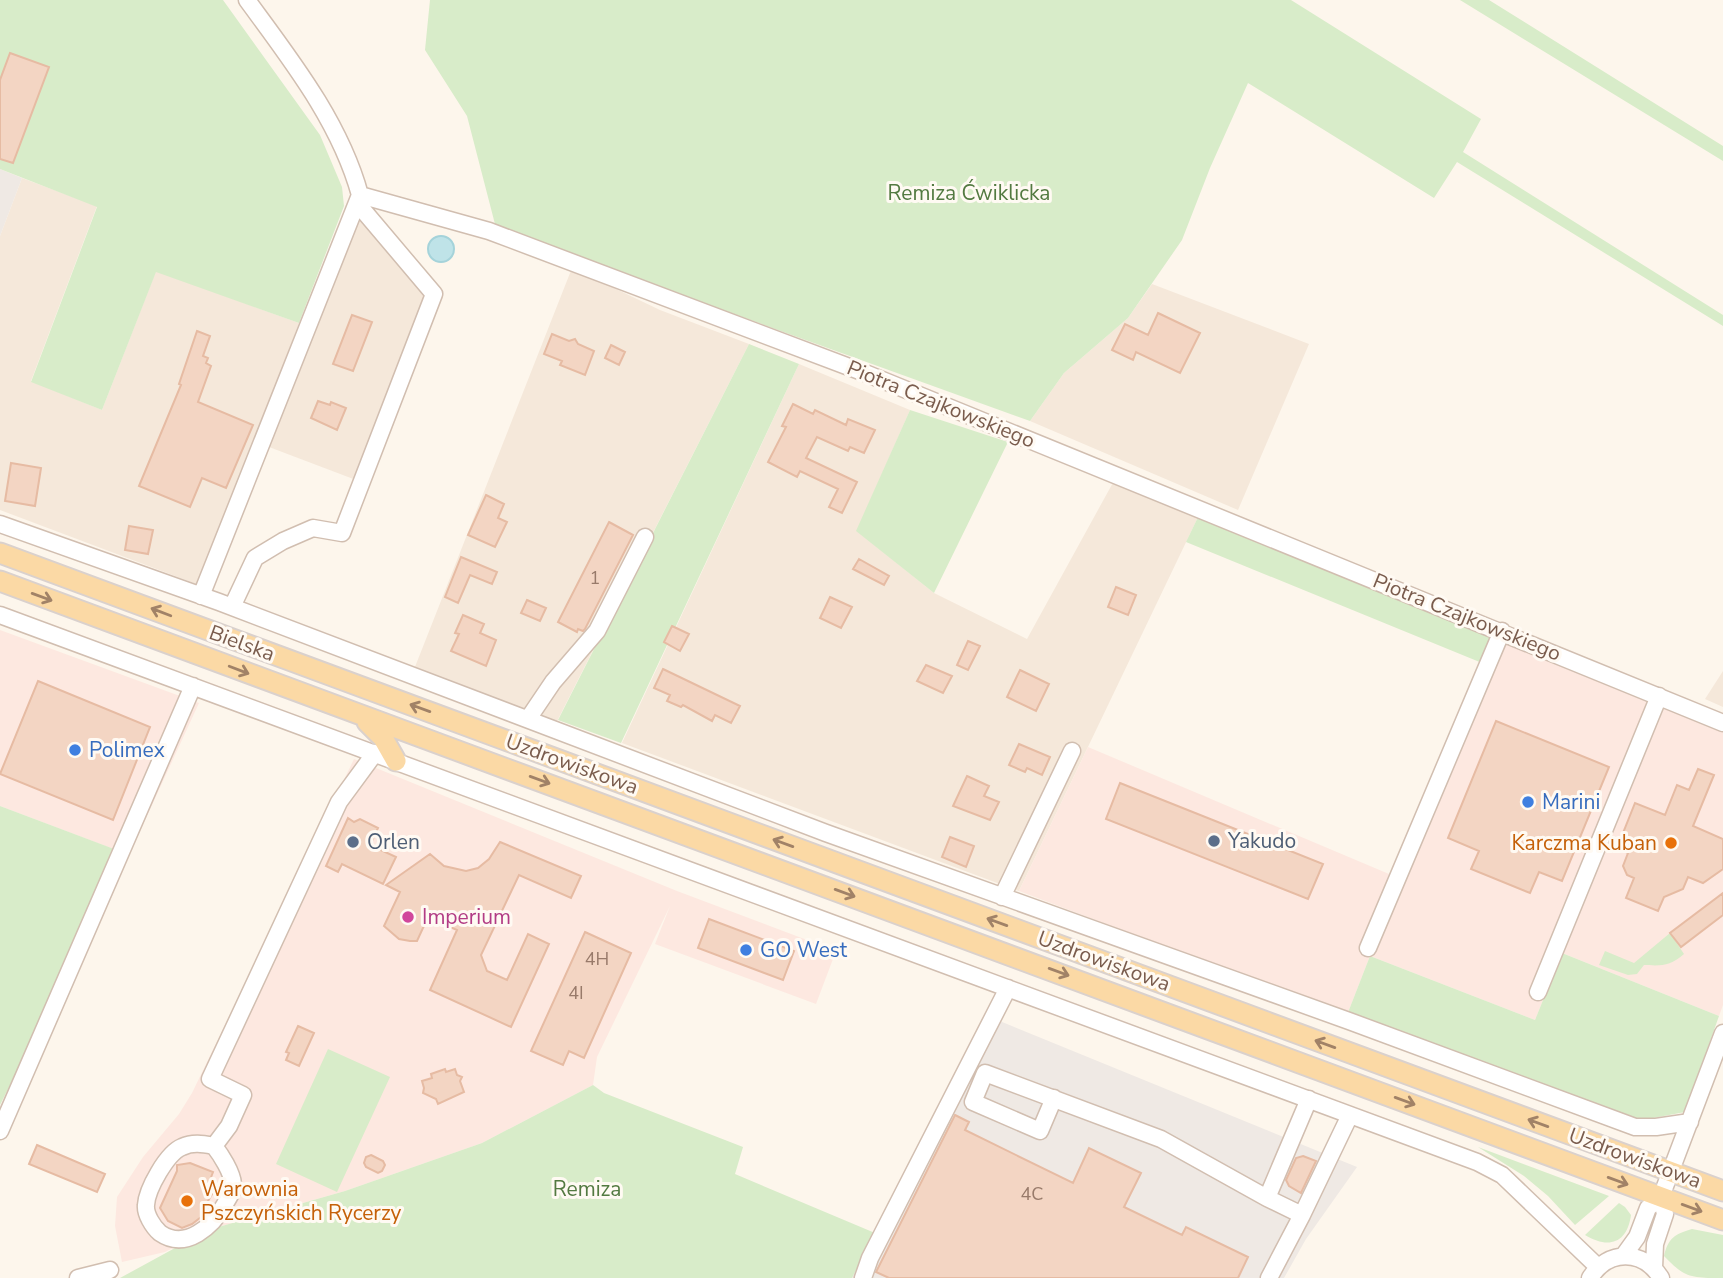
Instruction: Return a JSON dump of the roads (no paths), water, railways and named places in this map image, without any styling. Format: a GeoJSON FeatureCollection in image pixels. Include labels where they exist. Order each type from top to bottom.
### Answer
{"type":"FeatureCollection","features":[{"type":"Feature","properties":{"kind":"main road","name":"Bielska"},"geometry":{"type":"LineString","coordinates":[[0,553],[485,732]]}},
{"type":"Feature","properties":{"kind":"main road","name":"Bielska"},"geometry":{"type":"LineString","coordinates":[[0,581],[361,717],[476,756]]}},
{"type":"Feature","properties":{"kind":"main road"},"geometry":{"type":"LineString","coordinates":[[361,717],[383,738],[396,761]]}},
{"type":"Feature","properties":{"kind":"main road","name":"Uzdrowiskowa"},"geometry":{"type":"LineString","coordinates":[[485,732],[1723,1191]]}},
{"type":"Feature","properties":{"kind":"main road","name":"Uzdrowiskowa"},"geometry":{"type":"LineString","coordinates":[[476,756],[1723,1220]]}},
{"type":"Feature","properties":{"kind":"street"},"geometry":{"type":"LineString","coordinates":[[209,631],[256,558],[283,541],[313,528],[342,533],[435,294],[358,199],[351,164],[335,133],[293,63],[247,0]]}},
{"type":"Feature","properties":{"kind":"street"},"geometry":{"type":"LineString","coordinates":[[201,596],[358,199]]}},
{"type":"Feature","properties":{"kind":"street","name":"Piotra Czajkowskiego"},"geometry":{"type":"LineString","coordinates":[[358,199],[489,232],[865,373],[1723,723]]}},
{"type":"Feature","properties":{"kind":"street"},"geometry":{"type":"LineString","coordinates":[[0,524],[201,596],[826,833],[1336,1016],[1635,1127],[1690,1122]]}},
{"type":"Feature","properties":{"kind":"street"},"geometry":{"type":"LineString","coordinates":[[528,719],[553,681],[597,631],[645,537]]}},
{"type":"Feature","properties":{"kind":"street"},"geometry":{"type":"LineString","coordinates":[[0,615],[1477,1162],[1502,1175],[1594,1272],[1605,1261],[1624,1255],[1646,1261],[1658,1273]]}},
{"type":"Feature","properties":{"kind":"street"},"geometry":{"type":"LineString","coordinates":[[1368,948],[1502,631]]}},
{"type":"Feature","properties":{"kind":"street"},"geometry":{"type":"LineString","coordinates":[[0,1131],[193,687]]}},
{"type":"Feature","properties":{"kind":"street"},"geometry":{"type":"LineString","coordinates":[[1538,992],[1659,696]]}},
{"type":"Feature","properties":{"kind":"street"},"geometry":{"type":"LineString","coordinates":[[1002,897],[1072,751]]}},
{"type":"Feature","properties":{"kind":"street"},"geometry":{"type":"LineString","coordinates":[[214,1146],[229,1126],[243,1095],[211,1079],[339,802],[375,753]]}},
{"type":"Feature","properties":{"kind":"street"},"geometry":{"type":"LineString","coordinates":[[863,1278],[870,1258],[1008,988]]}},
{"type":"Feature","properties":{"kind":"street"},"geometry":{"type":"LineString","coordinates":[[1624,1255],[1637,1237],[1648,1208],[1661,1197],[1723,1033]]}},
{"type":"Feature","properties":{"kind":"street"},"geometry":{"type":"LineString","coordinates":[[1054,1098],[1040,1130],[973,1102],[985,1073],[1054,1098],[1161,1139],[1302,1215]]}},
{"type":"Feature","properties":{"kind":"street"},"geometry":{"type":"LineString","coordinates":[[1267,1198],[1309,1100]]}},
{"type":"Feature","properties":{"kind":"street"},"geometry":{"type":"LineString","coordinates":[[1269,1278],[1350,1115]]}},
{"type":"Feature","properties":{"kind":"street"},"geometry":{"type":"LineString","coordinates":[[198,1143],[214,1146],[220,1153],[233,1184],[232,1192],[221,1212],[205,1230],[195,1236],[184,1239],[162,1234],[148,1216],[146,1204],[157,1174],[169,1157],[181,1147],[198,1143]]}},
{"type":"Feature","properties":{"kind":"street"},"geometry":{"type":"LineString","coordinates":[[1658,1273],[1655,1244],[1665,1214],[1661,1197]]}},
{"type":"Feature","properties":{"kind":"street"},"geometry":{"type":"LineString","coordinates":[[78,1278],[110,1270]]}},
{"type":"Feature","properties":{"kind":"water"},"geometry":{"type":"Polygon","coordinates":[[[441,236],[450,240],[454,249],[450,258],[441,262],[432,258],[428,249],[432,240],[441,236]]]}},
{"type":"Feature","properties":{"kind":"place","name":"Polimex"},"geometry":{"type":"Point","coordinates":[75,750]}},
{"type":"Feature","properties":{"kind":"place","name":"Marini"},"geometry":{"type":"Point","coordinates":[1528,802]}},
{"type":"Feature","properties":{"kind":"place","name":"Yakudo"},"geometry":{"type":"Point","coordinates":[1214,841]}},
{"type":"Feature","properties":{"kind":"place","name":"Orlen"},"geometry":{"type":"Point","coordinates":[353,842]}},
{"type":"Feature","properties":{"kind":"place","name":"Karczma Kuban"},"geometry":{"type":"Point","coordinates":[1671,843]}},
{"type":"Feature","properties":{"kind":"place","name":"Imperium"},"geometry":{"type":"Point","coordinates":[408,917]}},
{"type":"Feature","properties":{"kind":"place","name":"GO West"},"geometry":{"type":"Point","coordinates":[746,950]}},
{"type":"Feature","properties":{"kind":"place","name":"Warownia Pszczyńskich Rycerzy"},"geometry":{"type":"Point","coordinates":[187,1201]}},
{"type":"Feature","properties":{"kind":"park label","name":"Remiza Ćwiklicka"},"geometry":{"type":"Point","coordinates":[969,193]}},
{"type":"Feature","properties":{"kind":"park label","name":"Remiza"},"geometry":{"type":"Point","coordinates":[587,1189]}}]}
